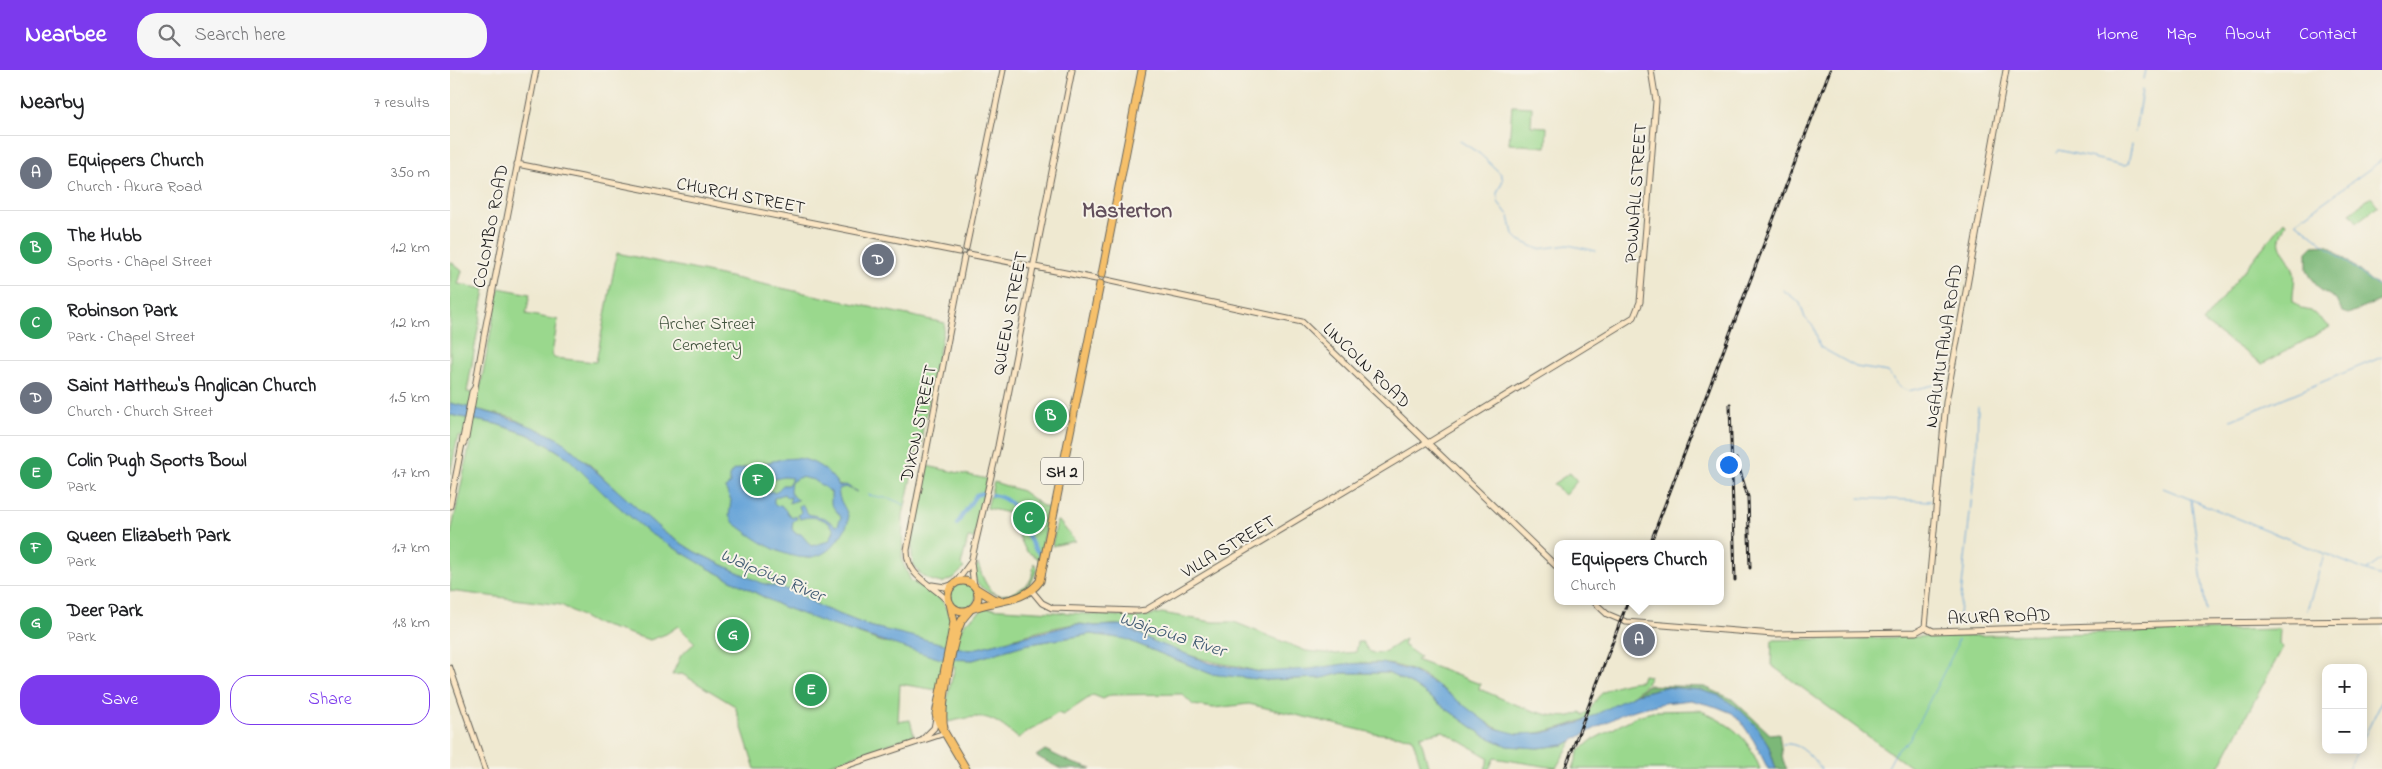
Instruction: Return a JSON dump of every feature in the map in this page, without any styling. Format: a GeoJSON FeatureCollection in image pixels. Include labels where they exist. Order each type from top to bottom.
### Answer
{"type":"FeatureCollection","features":[{"type":"Feature","properties":{"kind":"highway","name":"SH 2"},"geometry":{"type":"LineString","coordinates":[[1032,591],[1040,581],[1043,573],[1142,70]]}},
{"type":"Feature","properties":{"kind":"highway"},"geometry":{"type":"LineString","coordinates":[[966,769],[936,717],[955,630],[949,591],[954,584],[963,581],[992,599],[1003,601]]}},
{"type":"Feature","properties":{"kind":"highway"},"geometry":{"type":"LineString","coordinates":[[955,630],[978,599],[974,587]]}},
{"type":"Feature","properties":{"kind":"highway"},"geometry":{"type":"LineString","coordinates":[[950,603],[956,610],[971,609],[990,602],[1020,598],[1032,591]]}},
{"type":"Feature","properties":{"kind":"highway"},"geometry":{"type":"LineString","coordinates":[[945,733],[943,710],[947,669]]}},
{"type":"Feature","properties":{"kind":"street","name":"COLOMBO ROAD"},"geometry":{"type":"LineString","coordinates":[[450,506],[536,70]]}},
{"type":"Feature","properties":{"kind":"street"},"geometry":{"type":"LineString","coordinates":[[966,256],[966,248],[1003,70]]}},
{"type":"Feature","properties":{"kind":"street","name":"QUEEN STREET"},"geometry":{"type":"LineString","coordinates":[[974,587],[971,562],[998,445],[1072,70]]}},
{"type":"Feature","properties":{"kind":"street","name":"POWNALL STREET"},"geometry":{"type":"LineString","coordinates":[[1634,317],[1640,302],[1656,102],[1651,70]]}},
{"type":"Feature","properties":{"kind":"street","name":"NGAUMUTAWA ROAD"},"geometry":{"type":"LineString","coordinates":[[1925,628],[1946,402],[2006,70]]}},
{"type":"Feature","properties":{"kind":"street","name":"CHURCH STREET"},"geometry":{"type":"LineString","coordinates":[[517,164],[959,252]]}},
{"type":"Feature","properties":{"kind":"street"},"geometry":{"type":"LineString","coordinates":[[966,248],[962,248],[959,252],[966,256],[1033,266]]}},
{"type":"Feature","properties":{"kind":"street","name":"DIXON STREET"},"geometry":{"type":"LineString","coordinates":[[950,603],[942,594],[918,579],[911,569],[907,558],[907,550],[966,256]]}},
{"type":"Feature","properties":{"kind":"street","name":"LINCOLN ROAD"},"geometry":{"type":"LineString","coordinates":[[1033,266],[1302,322],[1554,564]]}},
{"type":"Feature","properties":{"kind":"street","name":"VILLA STREET"},"geometry":{"type":"LineString","coordinates":[[1032,591],[1042,603],[1052,608],[1146,610],[1634,317]]}},
{"type":"Feature","properties":{"kind":"street","name":"QUEEN STREET"},"geometry":{"type":"LineString","coordinates":[[954,584],[971,562]]}},
{"type":"Feature","properties":{"kind":"street"},"geometry":{"type":"LineString","coordinates":[[929,585],[945,586],[954,584]]}},
{"type":"Feature","properties":{"kind":"street","name":"AKURA ROAD"},"geometry":{"type":"LineString","coordinates":[[1597,605],[1607,614],[1621,621],[1773,634],[1916,632],[1925,628],[1933,631],[2193,623],[2382,620]]}},
{"type":"Feature","properties":{"kind":"street"},"geometry":{"type":"LineString","coordinates":[[450,668],[485,769]]}},
{"type":"Feature","properties":{"kind":"street"},"geometry":{"type":"LineString","coordinates":[[921,741],[934,728],[936,717]]}},
{"type":"Feature","properties":{"kind":"street"},"geometry":{"type":"LineString","coordinates":[[836,769],[945,733]]}},
{"type":"Feature","properties":{"kind":"green space"},"geometry":{"type":"Polygon","coordinates":[[[1512,106],[1532,107],[1531,126],[1547,127],[1546,147],[1509,144],[1512,106]]]}},
{"type":"Feature","properties":{"kind":"green space"},"geometry":{"type":"Polygon","coordinates":[[[2371,197],[2378,206],[2357,222],[2350,213],[2371,197]]]}},
{"type":"Feature","properties":{"kind":"green space"},"geometry":{"type":"Polygon","coordinates":[[[2284,221],[2286,223],[2280,244],[2294,273],[2293,301],[2302,309],[2311,311],[2330,327],[2262,364],[2203,322],[2284,221]]]}},
{"type":"Feature","properties":{"kind":"green space"},"geometry":{"type":"Polygon","coordinates":[[[2328,245],[2382,290],[2382,300],[2348,314],[2342,312],[2336,299],[2322,291],[2307,269],[2307,252],[2313,246],[2328,245]]]}},
{"type":"Feature","properties":{"kind":"green space","name":"Archer Street Cemetery"},"geometry":{"type":"Polygon","coordinates":[[[617,253],[945,323],[922,433],[922,447],[918,446],[903,515],[902,561],[911,581],[936,594],[943,602],[951,619],[948,631],[953,632],[955,615],[961,616],[961,633],[965,623],[985,608],[1139,617],[1162,613],[1212,622],[1234,622],[1306,651],[1336,654],[1356,652],[1358,642],[1363,642],[1367,649],[1377,654],[1388,650],[1405,639],[1403,645],[1420,657],[1416,660],[1480,684],[1479,689],[1530,710],[1559,716],[1571,716],[1581,712],[1583,715],[1599,696],[1608,689],[1624,683],[1641,681],[1643,675],[1650,676],[1643,687],[1612,708],[1549,731],[1517,734],[1488,724],[1438,685],[1411,670],[1393,665],[1356,663],[1300,671],[1262,672],[1187,654],[1157,643],[1125,626],[1075,624],[1048,629],[969,650],[952,647],[950,659],[973,660],[1024,645],[1091,634],[1125,639],[1211,674],[1266,680],[1322,678],[1342,673],[1388,673],[1413,685],[1483,735],[1507,746],[1538,748],[1564,745],[1572,741],[1556,768],[1494,758],[1489,769],[1485,769],[1489,758],[1443,731],[1420,736],[1429,769],[1422,769],[1412,737],[1373,733],[1249,704],[1214,708],[1193,705],[1182,694],[1111,695],[1103,699],[1093,695],[1063,715],[1058,713],[1018,738],[999,724],[985,718],[978,717],[948,722],[947,697],[955,667],[942,665],[937,690],[900,684],[898,722],[910,720],[914,735],[817,769],[755,769],[735,706],[682,674],[672,675],[681,655],[695,643],[678,626],[666,634],[650,640],[594,623],[561,605],[450,591],[450,538],[471,438],[458,436],[450,474],[450,415],[496,424],[527,434],[548,445],[567,457],[603,493],[708,568],[781,606],[882,642],[950,647],[869,626],[823,608],[793,591],[761,583],[695,552],[665,533],[587,462],[513,418],[450,403],[450,261],[462,271],[458,284],[485,289],[467,392],[479,394],[499,288],[530,294],[526,314],[558,320],[552,353],[554,358],[596,362],[617,253]]]}},
{"type":"Feature","properties":{"kind":"green space"},"geometry":{"type":"Polygon","coordinates":[[[927,466],[987,479],[974,538],[968,538],[961,565],[964,568],[955,577],[942,583],[922,575],[916,569],[912,557],[914,532],[927,466]]]}},
{"type":"Feature","properties":{"kind":"green space"},"geometry":{"type":"Polygon","coordinates":[[[1570,473],[1577,481],[1565,495],[1553,484],[1570,473]]]}},
{"type":"Feature","properties":{"kind":"green space"},"geometry":{"type":"Polygon","coordinates":[[[994,482],[1022,491],[1044,507],[1051,508],[1039,559],[1026,551],[1008,513],[987,508],[994,482]]]}},
{"type":"Feature","properties":{"kind":"green space"},"geometry":{"type":"Polygon","coordinates":[[[1057,521],[1059,521],[1075,541],[1052,546],[1057,521]]]}},
{"type":"Feature","properties":{"kind":"green space"},"geometry":{"type":"Polygon","coordinates":[[[1034,563],[1037,569],[1029,584],[1019,592],[1004,595],[1026,585],[1033,573],[1034,563]]]}},
{"type":"Feature","properties":{"kind":"green space"},"geometry":{"type":"Polygon","coordinates":[[[978,564],[987,585],[996,594],[983,589],[976,581],[974,573],[978,564]]]}},
{"type":"Feature","properties":{"kind":"green space"},"geometry":{"type":"Polygon","coordinates":[[[963,583],[972,587],[976,596],[972,605],[963,609],[954,605],[950,596],[954,587],[963,583]]]}},
{"type":"Feature","properties":{"kind":"green space"},"geometry":{"type":"Polygon","coordinates":[[[2280,629],[2279,644],[2283,647],[2218,769],[1913,769],[1771,665],[1772,640],[2280,629]]]}},
{"type":"Feature","properties":{"kind":"green space"},"geometry":{"type":"Polygon","coordinates":[[[1647,685],[1705,687],[1732,699],[1770,734],[1779,733],[1783,761],[1787,769],[1776,769],[1768,744],[1739,709],[1665,687],[1636,694],[1647,685]]]}},
{"type":"Feature","properties":{"kind":"green space"},"geometry":{"type":"Polygon","coordinates":[[[1700,710],[1737,732],[1749,747],[1760,769],[1573,769],[1579,751],[1592,740],[1637,716],[1656,711],[1700,710]]]}},
{"type":"Feature","properties":{"kind":"green space"},"geometry":{"type":"Polygon","coordinates":[[[1045,750],[1072,763],[1092,769],[1061,769],[1036,756],[1045,750]]]}},
{"type":"Feature","properties":{"kind":"water"},"geometry":{"type":"Polygon","coordinates":[[[450,403],[521,423],[562,441],[665,533],[695,552],[761,583],[793,591],[823,608],[869,626],[969,650],[1077,624],[1095,626],[1121,625],[1153,641],[1209,663],[1261,672],[1310,669],[1344,664],[1382,663],[1412,671],[1438,686],[1494,728],[1518,734],[1543,733],[1579,723],[1636,694],[1665,687],[1700,690],[1720,696],[1739,709],[1757,727],[1768,744],[1776,769],[1768,769],[1754,741],[1741,722],[1732,713],[1691,700],[1664,703],[1622,714],[1564,745],[1538,748],[1507,746],[1483,735],[1413,685],[1388,673],[1342,673],[1322,678],[1266,680],[1211,674],[1125,639],[1091,634],[1024,645],[973,660],[941,659],[825,623],[781,606],[708,568],[649,533],[603,493],[567,457],[527,434],[496,424],[450,415],[450,403]]]}},
{"type":"Feature","properties":{"kind":"water"},"geometry":{"type":"Polygon","coordinates":[[[797,458],[809,461],[826,471],[839,486],[846,485],[857,492],[845,487],[839,489],[848,522],[838,540],[825,552],[812,557],[799,557],[771,547],[734,523],[729,516],[731,500],[725,488],[730,484],[730,476],[734,470],[782,459],[797,458]],[[784,477],[770,481],[766,494],[771,491],[775,493],[783,485],[788,485],[792,478],[784,477]],[[800,477],[791,482],[790,490],[798,500],[789,503],[791,497],[787,498],[784,494],[774,498],[774,504],[776,506],[781,505],[792,518],[796,516],[797,519],[793,521],[792,529],[795,533],[801,534],[811,546],[829,541],[834,531],[829,523],[809,517],[800,519],[798,515],[801,512],[799,506],[802,504],[808,514],[825,518],[836,526],[838,525],[841,517],[831,504],[831,492],[814,480],[800,477]]]}},
{"type":"Feature","properties":{"kind":"waterway"},"geometry":{"type":"LineString","coordinates":[[2144,79],[2146,70]]}},
{"type":"Feature","properties":{"kind":"waterway"},"geometry":{"type":"LineString","coordinates":[[2135,132],[2142,90]]}},
{"type":"Feature","properties":{"kind":"waterway"},"geometry":{"type":"LineString","coordinates":[[1460,141],[1480,154],[1501,174],[1503,180],[1497,193],[1498,202],[1509,216],[1513,234],[1519,240],[1538,249],[1568,245],[1596,251]]}},
{"type":"Feature","properties":{"kind":"waterway"},"geometry":{"type":"LineString","coordinates":[[2056,153],[2058,150],[2123,165],[2128,164],[2132,144]]}},
{"type":"Feature","properties":{"kind":"waterway"},"geometry":{"type":"LineString","coordinates":[[2382,160],[2296,222],[2382,290]]}},
{"type":"Feature","properties":{"kind":"waterway"},"geometry":{"type":"LineString","coordinates":[[1783,290],[1800,303],[1805,318],[1814,327],[1820,347],[1856,367],[1888,372],[1899,387],[1908,391],[1934,385]]}},
{"type":"Feature","properties":{"kind":"waterway"},"geometry":{"type":"LineString","coordinates":[[2231,420],[2382,357]]}},
{"type":"Feature","properties":{"kind":"waterway"},"geometry":{"type":"LineString","coordinates":[[1958,624],[1977,448],[1978,407]]}},
{"type":"Feature","properties":{"kind":"waterway"},"geometry":{"type":"LineString","coordinates":[[2163,488],[2382,577]]}},
{"type":"Feature","properties":{"kind":"waterway"},"geometry":{"type":"LineString","coordinates":[[957,524],[976,495],[983,493]]}},
{"type":"Feature","properties":{"kind":"waterway"},"geometry":{"type":"LineString","coordinates":[[868,495],[891,499],[905,505]]}},
{"type":"Feature","properties":{"kind":"waterway"},"geometry":{"type":"LineString","coordinates":[[992,495],[1003,498],[1011,503],[1040,554]]}},
{"type":"Feature","properties":{"kind":"waterway"},"geometry":{"type":"LineString","coordinates":[[1859,498],[1931,501]]}},
{"type":"Feature","properties":{"kind":"waterway"},"geometry":{"type":"LineString","coordinates":[[2191,500],[2206,611]]}},
{"type":"Feature","properties":{"kind":"waterway"},"geometry":{"type":"LineString","coordinates":[[2307,610],[2324,555]]}},
{"type":"Feature","properties":{"kind":"waterway"},"geometry":{"type":"LineString","coordinates":[[2367,570],[2382,559]]}},
{"type":"Feature","properties":{"kind":"waterway"},"geometry":{"type":"LineString","coordinates":[[1887,769],[1897,750],[1909,741],[1956,648],[1958,639]]}},
{"type":"Feature","properties":{"kind":"waterway"},"geometry":{"type":"LineString","coordinates":[[2367,731],[2382,701]]}},
{"type":"Feature","properties":{"kind":"waterway"},"geometry":{"type":"LineString","coordinates":[[1783,744],[1795,745],[1805,751],[1821,769]]}},
{"type":"Feature","properties":{"kind":"waterway"},"geometry":{"type":"LineString","coordinates":[[2348,769],[2356,754]]}},
{"type":"Feature","properties":{"kind":"railway"},"geometry":{"type":"LineString","coordinates":[[1652,540],[1830,70]]}},
{"type":"Feature","properties":{"kind":"railway"},"geometry":{"type":"LineString","coordinates":[[1730,404],[1735,580]]}},
{"type":"Feature","properties":{"kind":"railway"},"geometry":{"type":"LineString","coordinates":[[1736,459],[1748,497],[1750,568]]}},
{"type":"Feature","properties":{"kind":"railway"},"geometry":{"type":"LineString","coordinates":[[1565,769],[1626,605]]}},
{"type":"Feature","properties":{"kind":"place","name":"Saint Matthew's Anglican Church"},"geometry":{"type":"Point","coordinates":[878,260]}},
{"type":"Feature","properties":{"kind":"place","name":"The Hubb"},"geometry":{"type":"Point","coordinates":[1051,416]}},
{"type":"Feature","properties":{"kind":"place","name":"Queen Elizabeth Park"},"geometry":{"type":"Point","coordinates":[758,480]}},
{"type":"Feature","properties":{"kind":"place","name":"Robinson Park"},"geometry":{"type":"Point","coordinates":[1029,518]}},
{"type":"Feature","properties":{"kind":"place","name":"Deer Park"},"geometry":{"type":"Point","coordinates":[733,635]}},
{"type":"Feature","properties":{"kind":"place","name":"Equippers Church"},"geometry":{"type":"Point","coordinates":[1639,640]}},
{"type":"Feature","properties":{"kind":"place","name":"Colin Pugh Sports Bowl"},"geometry":{"type":"Point","coordinates":[811,690]}},
{"type":"Feature","properties":{"kind":"district","name":"Masterton"},"geometry":{"type":"Point","coordinates":[1127,209]}},
{"type":"Feature","properties":{"kind":"water label","name":"Waipōua River"},"geometry":{"type":"Point","coordinates":[773,574]}},
{"type":"Feature","properties":{"kind":"water label","name":"Waipōua River"},"geometry":{"type":"Point","coordinates":[1173,633]}}]}
